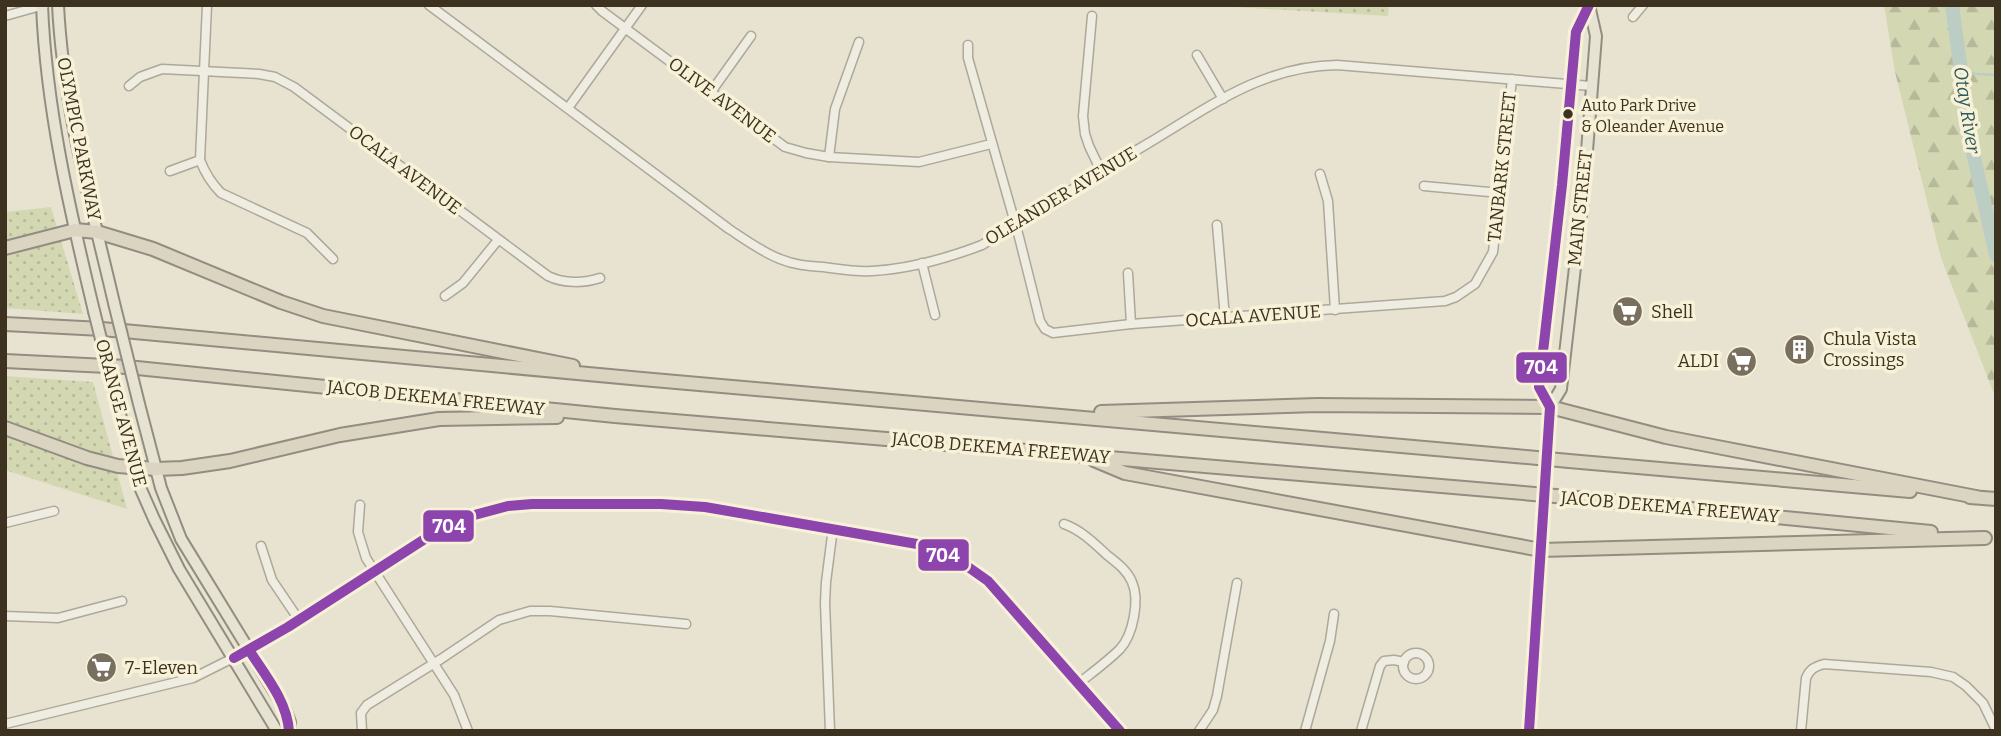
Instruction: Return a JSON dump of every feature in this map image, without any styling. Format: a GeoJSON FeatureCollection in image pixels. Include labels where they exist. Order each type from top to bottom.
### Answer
{"type":"FeatureCollection","features":[{"type":"Feature","properties":{"kind":"highway"},"geometry":{"type":"LineString","coordinates":[[5,248],[75,230],[97,232],[153,248],[281,302],[323,316],[642,379]]}},
{"type":"Feature","properties":{"kind":"highway","name":"JACOB DEKEMA FREEWAY"},"geometry":{"type":"LineString","coordinates":[[5,324],[102,329],[1996,499]]}},
{"type":"Feature","properties":{"kind":"highway","name":"JACOB DEKEMA FREEWAY"},"geometry":{"type":"LineString","coordinates":[[5,361],[127,368],[615,416],[1512,492],[1991,538]]}},
{"type":"Feature","properties":{"kind":"highway"},"geometry":{"type":"LineString","coordinates":[[1045,414],[1317,405],[1550,407],[1665,437],[1976,497]]}},
{"type":"Feature","properties":{"kind":"highway"},"geometry":{"type":"LineString","coordinates":[[5,428],[87,458],[118,466],[156,469],[230,461],[340,435],[439,419],[615,416]]}},
{"type":"Feature","properties":{"kind":"highway"},"geometry":{"type":"LineString","coordinates":[[1084,455],[1125,473],[1541,550],[1991,538]]}},
{"type":"Feature","properties":{"kind":"main road","name":"OLYMPIC PARKWAY"},"geometry":{"type":"LineString","coordinates":[[43,5],[43,43],[49,93],[75,230]]}},
{"type":"Feature","properties":{"kind":"main road","name":"OLYMPIC PARKWAY"},"geometry":{"type":"LineString","coordinates":[[58,5],[64,80],[97,232]]}},
{"type":"Feature","properties":{"kind":"main road","name":"MAIN STREET"},"geometry":{"type":"LineString","coordinates":[[1550,407],[1539,387],[1576,32],[1589,6]]}},
{"type":"Feature","properties":{"kind":"main road","name":"MAIN STREET"},"geometry":{"type":"LineString","coordinates":[[1529,731],[1550,407],[1561,389],[1584,189],[1596,36],[1589,6]]}},
{"type":"Feature","properties":{"kind":"main road"},"geometry":{"type":"LineString","coordinates":[[1562,186],[1584,189]]}},
{"type":"Feature","properties":{"kind":"main road","name":"ORANGE AVENUE"},"geometry":{"type":"LineString","coordinates":[[75,230],[139,485],[179,569],[277,731]]}},
{"type":"Feature","properties":{"kind":"main road","name":"ORANGE AVENUE"},"geometry":{"type":"LineString","coordinates":[[97,232],[161,488],[181,539],[285,709],[290,722],[289,731]]}},
{"type":"Feature","properties":{"kind":"street"},"geometry":{"type":"LineString","coordinates":[[5,16],[43,5]]}},
{"type":"Feature","properties":{"kind":"street"},"geometry":{"type":"LineString","coordinates":[[207,5],[200,160],[207,175],[221,193],[307,233],[333,258]]}},
{"type":"Feature","properties":{"kind":"street","name":"OLEANDER AVENUE"},"geometry":{"type":"LineString","coordinates":[[429,5],[729,229],[763,251],[783,261],[801,265],[869,271],[922,262],[982,245],[1223,99],[1265,77],[1299,68],[1337,65],[1591,86]]}},
{"type":"Feature","properties":{"kind":"street","name":"OLIVE AVENUE"},"geometry":{"type":"LineString","coordinates":[[596,5],[785,147],[829,157],[919,162],[991,145]]}},
{"type":"Feature","properties":{"kind":"street"},"geometry":{"type":"LineString","coordinates":[[568,108],[642,5]]}},
{"type":"Feature","properties":{"kind":"street"},"geometry":{"type":"LineString","coordinates":[[1633,17],[1643,5]]}},
{"type":"Feature","properties":{"kind":"street"},"geometry":{"type":"LineString","coordinates":[[1092,16],[1083,116],[1088,146],[1101,171]]}},
{"type":"Feature","properties":{"kind":"street"},"geometry":{"type":"LineString","coordinates":[[711,92],[751,36]]}},
{"type":"Feature","properties":{"kind":"street"},"geometry":{"type":"LineString","coordinates":[[829,157],[835,109],[859,42]]}},
{"type":"Feature","properties":{"kind":"street"},"geometry":{"type":"LineString","coordinates":[[968,46],[968,58],[1015,224]]}},
{"type":"Feature","properties":{"kind":"street"},"geometry":{"type":"LineString","coordinates":[[1197,55],[1223,99]]}},
{"type":"Feature","properties":{"kind":"street","name":"OCALA AVENUE"},"geometry":{"type":"LineString","coordinates":[[129,86],[140,77],[162,69],[275,77],[294,87],[555,280],[587,282],[600,278]]}},
{"type":"Feature","properties":{"kind":"street","name":"TANBARK STREET"},"geometry":{"type":"LineString","coordinates":[[1468,290],[1475,284],[1493,252],[1512,79]]}},
{"type":"Feature","properties":{"kind":"street"},"geometry":{"type":"LineString","coordinates":[[170,171],[200,160]]}},
{"type":"Feature","properties":{"kind":"street"},"geometry":{"type":"LineString","coordinates":[[1320,173],[1328,201],[1335,310]]}},
{"type":"Feature","properties":{"kind":"street"},"geometry":{"type":"LineString","coordinates":[[1424,186],[1500,193]]}},
{"type":"Feature","properties":{"kind":"street","name":"OCALA AVENUE"},"geometry":{"type":"LineString","coordinates":[[1015,224],[1040,321],[1045,329],[1053,333],[1131,324],[1445,301],[1468,290]]}},
{"type":"Feature","properties":{"kind":"street"},"geometry":{"type":"LineString","coordinates":[[1217,225],[1225,318]]}},
{"type":"Feature","properties":{"kind":"street"},"geometry":{"type":"LineString","coordinates":[[445,296],[463,284],[498,240]]}},
{"type":"Feature","properties":{"kind":"street"},"geometry":{"type":"LineString","coordinates":[[922,262],[935,315]]}},
{"type":"Feature","properties":{"kind":"street"},"geometry":{"type":"LineString","coordinates":[[1128,274],[1131,324]]}},
{"type":"Feature","properties":{"kind":"street"},"geometry":{"type":"LineString","coordinates":[[5,724],[192,678],[249,650],[434,533],[480,512],[510,505],[677,504],[833,528],[917,544],[942,553],[988,581],[1120,731]]}},
{"type":"Feature","properties":{"kind":"street"},"geometry":{"type":"LineString","coordinates":[[360,505],[358,532],[366,558],[454,695],[467,731]]}},
{"type":"Feature","properties":{"kind":"street"},"geometry":{"type":"LineString","coordinates":[[5,523],[54,511]]}},
{"type":"Feature","properties":{"kind":"street"},"geometry":{"type":"LineString","coordinates":[[1064,524],[1074,528],[1125,569],[1134,586],[1135,611],[1131,631],[1122,647],[1079,683]]}},
{"type":"Feature","properties":{"kind":"street"},"geometry":{"type":"LineString","coordinates":[[830,731],[825,603],[833,528]]}},
{"type":"Feature","properties":{"kind":"street"},"geometry":{"type":"LineString","coordinates":[[261,546],[272,580],[299,620]]}},
{"type":"Feature","properties":{"kind":"street"},"geometry":{"type":"LineString","coordinates":[[1199,731],[1213,710],[1217,696],[1237,583]]}},
{"type":"Feature","properties":{"kind":"street"},"geometry":{"type":"LineString","coordinates":[[5,617],[58,618],[122,601]]}},
{"type":"Feature","properties":{"kind":"street"},"geometry":{"type":"LineString","coordinates":[[362,731],[361,713],[367,705],[499,620],[530,611],[570,612],[686,624]]}},
{"type":"Feature","properties":{"kind":"street"},"geometry":{"type":"LineString","coordinates":[[1305,731],[1330,641],[1334,614]]}},
{"type":"Feature","properties":{"kind":"street"},"geometry":{"type":"LineString","coordinates":[[1373,731],[1361,730],[1380,666],[1384,661],[1404,662]]}},
{"type":"Feature","properties":{"kind":"street"},"geometry":{"type":"LineString","coordinates":[[1801,731],[1806,678],[1814,667],[1824,664],[1931,672],[1953,677],[1983,703],[1996,730]]}},
{"type":"Feature","properties":{"kind":"green space"},"geometry":{"type":"Polygon","coordinates":[[[1200,5],[1389,5],[1388,16],[1200,5]]]}},
{"type":"Feature","properties":{"kind":"green space"},"geometry":{"type":"Polygon","coordinates":[[[1884,5],[1995,5],[1996,399],[1941,258],[1895,72],[1884,5]]]}},
{"type":"Feature","properties":{"kind":"green space"},"geometry":{"type":"Polygon","coordinates":[[[51,207],[83,314],[5,308],[5,212],[51,207]]]}},
{"type":"Feature","properties":{"kind":"green space"},"geometry":{"type":"Polygon","coordinates":[[[5,376],[93,382],[127,509],[5,470],[5,376]]]}},
{"type":"Feature","properties":{"kind":"waterway","name":"Otay River"},"geometry":{"type":"LineString","coordinates":[[1952,5],[1971,144],[1996,255]]}},
{"type":"Feature","properties":{"kind":"waterway"},"geometry":{"type":"LineString","coordinates":[[1961,73],[1996,75]]}},
{"type":"Feature","properties":{"kind":"transit line","name":"704"},"geometry":{"type":"LineString","coordinates":[[1529,731],[1550,407],[1539,387],[1576,32],[1589,5]]}},
{"type":"Feature","properties":{"kind":"transit line","name":"704"},"geometry":{"type":"LineString","coordinates":[[234,658],[288,627],[431,535],[467,517],[508,506],[532,504],[661,504],[705,507],[917,544],[961,562],[988,581],[1120,731]]}},
{"type":"Feature","properties":{"kind":"transit line","name":"704"},"geometry":{"type":"LineString","coordinates":[[249,650],[280,699],[289,731]]}},
{"type":"Feature","properties":{"kind":"place","name":"Auto Park Drive & Oleander Avenue"},"geometry":{"type":"Point","coordinates":[1568,114]}},
{"type":"Feature","properties":{"kind":"place","name":"Shell"},"geometry":{"type":"Point","coordinates":[1628,312]}},
{"type":"Feature","properties":{"kind":"place","name":"Chula Vista Crossings"},"geometry":{"type":"Point","coordinates":[1800,349]}},
{"type":"Feature","properties":{"kind":"place","name":"ALDI"},"geometry":{"type":"Point","coordinates":[1742,361]}},
{"type":"Feature","properties":{"kind":"place","name":"7-Eleven"},"geometry":{"type":"Point","coordinates":[102,668]}}]}
